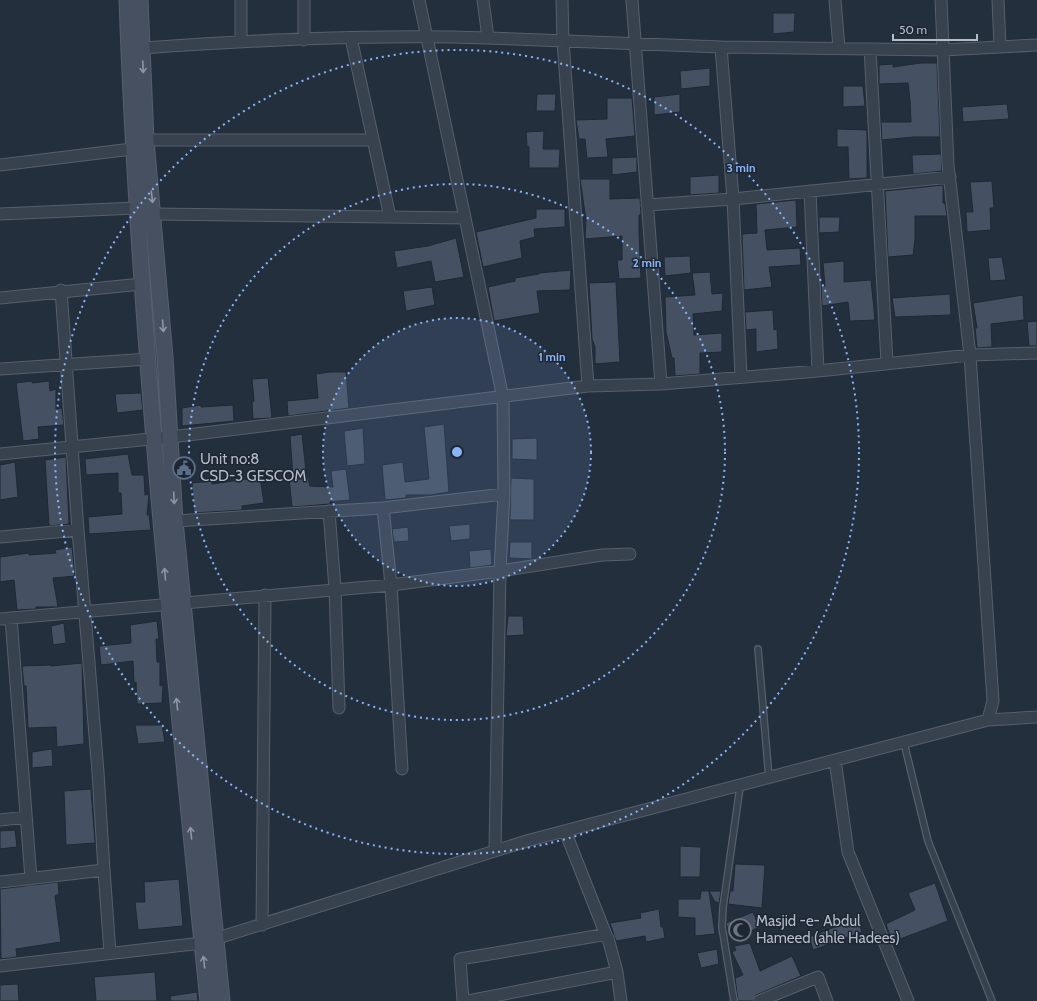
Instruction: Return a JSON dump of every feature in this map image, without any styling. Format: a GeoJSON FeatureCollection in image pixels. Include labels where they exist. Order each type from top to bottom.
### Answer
{"type":"FeatureCollection","features":[{"type":"Feature","properties":{"kind":"street"},"geometry":{"type":"LineString","coordinates":[[127,0],[137,143],[154,214],[171,437],[175,521],[209,941],[208,1001]]}},
{"type":"Feature","properties":{"kind":"street"},"geometry":{"type":"LineString","coordinates":[[140,0],[142,48],[137,143],[136,208],[167,603],[209,941],[222,1001]]}},
{"type":"Feature","properties":{"kind":"street"},"geometry":{"type":"LineString","coordinates":[[241,0],[241,41]]}},
{"type":"Feature","properties":{"kind":"street"},"geometry":{"type":"LineString","coordinates":[[304,0],[304,40]]}},
{"type":"Feature","properties":{"kind":"street"},"geometry":{"type":"LineString","coordinates":[[419,0],[503,398],[504,494],[500,571],[495,851]]}},
{"type":"Feature","properties":{"kind":"street"},"geometry":{"type":"LineString","coordinates":[[483,0],[488,38]]}},
{"type":"Feature","properties":{"kind":"street"},"geometry":{"type":"LineString","coordinates":[[562,0],[563,41],[588,386]]}},
{"type":"Feature","properties":{"kind":"street"},"geometry":{"type":"LineString","coordinates":[[632,0],[661,384]]}},
{"type":"Feature","properties":{"kind":"street"},"geometry":{"type":"LineString","coordinates":[[835,0],[839,48]]}},
{"type":"Feature","properties":{"kind":"street"},"geometry":{"type":"LineString","coordinates":[[941,0],[950,177],[970,355],[993,701],[988,720]]}},
{"type":"Feature","properties":{"kind":"street"},"geometry":{"type":"LineString","coordinates":[[998,0],[1000,47]]}},
{"type":"Feature","properties":{"kind":"street"},"geometry":{"type":"LineString","coordinates":[[142,48],[241,41],[427,36],[721,47],[943,50],[1037,45]]}},
{"type":"Feature","properties":{"kind":"street"},"geometry":{"type":"LineString","coordinates":[[351,38],[390,217]]}},
{"type":"Feature","properties":{"kind":"street"},"geometry":{"type":"LineString","coordinates":[[721,47],[733,199],[741,376]]}},
{"type":"Feature","properties":{"kind":"street"},"geometry":{"type":"LineString","coordinates":[[870,49],[887,363]]}},
{"type":"Feature","properties":{"kind":"street"},"geometry":{"type":"LineString","coordinates":[[0,165],[137,143],[373,140]]}},
{"type":"Feature","properties":{"kind":"street"},"geometry":{"type":"LineString","coordinates":[[647,205],[733,199],[950,177]]}},
{"type":"Feature","properties":{"kind":"street"},"geometry":{"type":"LineString","coordinates":[[810,191],[818,371]]}},
{"type":"Feature","properties":{"kind":"street"},"geometry":{"type":"LineString","coordinates":[[0,214],[136,208]]}},
{"type":"Feature","properties":{"kind":"street"},"geometry":{"type":"LineString","coordinates":[[154,214],[465,218]]}},
{"type":"Feature","properties":{"kind":"street"},"geometry":{"type":"LineString","coordinates":[[0,298],[61,290],[142,284]]}},
{"type":"Feature","properties":{"kind":"street"},"geometry":{"type":"LineString","coordinates":[[61,290],[68,366],[72,448],[110,953]]}},
{"type":"Feature","properties":{"kind":"street"},"geometry":{"type":"LineString","coordinates":[[0,454],[154,439],[503,398],[588,386],[661,384],[741,376],[818,371],[970,355],[1037,353]]}},
{"type":"Feature","properties":{"kind":"street"},"geometry":{"type":"LineString","coordinates":[[0,369],[68,366],[149,359]]}},
{"type":"Feature","properties":{"kind":"street"},"geometry":{"type":"LineString","coordinates":[[175,521],[383,508],[504,494]]}},
{"type":"Feature","properties":{"kind":"street"},"geometry":{"type":"LineString","coordinates":[[383,508],[391,585],[402,769]]}},
{"type":"Feature","properties":{"kind":"street"},"geometry":{"type":"LineString","coordinates":[[329,511],[335,589],[339,708]]}},
{"type":"Feature","properties":{"kind":"street"},"geometry":{"type":"LineString","coordinates":[[0,537],[78,530]]}},
{"type":"Feature","properties":{"kind":"street"},"geometry":{"type":"LineString","coordinates":[[30,879],[26,817],[6,619],[167,603],[391,585],[500,571],[602,555],[630,554]]}},
{"type":"Feature","properties":{"kind":"street"},"geometry":{"type":"LineString","coordinates":[[262,925],[264,595]]}},
{"type":"Feature","properties":{"kind":"street"},"geometry":{"type":"LineString","coordinates":[[0,966],[209,941],[495,851],[565,831],[740,787],[835,760],[988,720],[1037,717]]}},
{"type":"Feature","properties":{"kind":"street"},"geometry":{"type":"LineString","coordinates":[[835,760],[848,852],[908,1001]]}},
{"type":"Feature","properties":{"kind":"street"},"geometry":{"type":"LineString","coordinates":[[0,820],[26,817]]}},
{"type":"Feature","properties":{"kind":"street"},"geometry":{"type":"LineString","coordinates":[[565,831],[606,935],[617,972],[621,1001]]}},
{"type":"Feature","properties":{"kind":"street"},"geometry":{"type":"LineString","coordinates":[[0,882],[104,870]]}},
{"type":"Feature","properties":{"kind":"street"},"geometry":{"type":"LineString","coordinates":[[463,1001],[460,959],[606,935]]}},
{"type":"Feature","properties":{"kind":"street"},"geometry":{"type":"LineString","coordinates":[[468,1001],[617,972]]}},
{"type":"Feature","properties":{"kind":"street"},"geometry":{"type":"LineString","coordinates":[[759,1001],[818,977],[827,1001]]}},
{"type":"Feature","properties":{"kind":"lane"},"geometry":{"type":"LineString","coordinates":[[758,649],[769,778]]}},
{"type":"Feature","properties":{"kind":"lane"},"geometry":{"type":"LineString","coordinates":[[904,743],[928,841],[992,1001]]}},
{"type":"Feature","properties":{"kind":"lane"},"geometry":{"type":"LineString","coordinates":[[734,1001],[724,943],[722,914],[740,787]]}},
{"type":"Feature","properties":{"kind":"building"},"geometry":{"type":"Polygon","coordinates":[[[773,13],[795,13],[794,32],[773,34],[773,13]]]}},
{"type":"Feature","properties":{"kind":"building"},"geometry":{"type":"Polygon","coordinates":[[[921,63],[937,63],[940,137],[913,137],[882,140],[881,122],[911,122],[908,83],[879,84],[879,65],[893,64],[893,67],[921,63]]]}},
{"type":"Feature","properties":{"kind":"building"},"geometry":{"type":"Polygon","coordinates":[[[710,68],[710,86],[681,89],[680,71],[710,68]]]}},
{"type":"Feature","properties":{"kind":"building"},"geometry":{"type":"Polygon","coordinates":[[[843,86],[863,86],[865,106],[843,107],[843,86]]]}},
{"type":"Feature","properties":{"kind":"building"},"geometry":{"type":"Polygon","coordinates":[[[537,94],[556,94],[555,111],[536,111],[537,94]]]}},
{"type":"Feature","properties":{"kind":"building"},"geometry":{"type":"Polygon","coordinates":[[[680,94],[680,112],[654,115],[654,97],[680,94]]]}},
{"type":"Feature","properties":{"kind":"building"},"geometry":{"type":"Polygon","coordinates":[[[607,98],[632,98],[635,136],[606,139],[608,157],[587,158],[585,139],[579,139],[576,120],[607,119],[607,98]]]}},
{"type":"Feature","properties":{"kind":"building"},"geometry":{"type":"Polygon","coordinates":[[[1007,104],[1009,119],[963,122],[962,107],[1007,104]]]}},
{"type":"Feature","properties":{"kind":"building"},"geometry":{"type":"Polygon","coordinates":[[[837,129],[867,130],[867,178],[849,179],[848,147],[837,147],[837,129]]]}},
{"type":"Feature","properties":{"kind":"building"},"geometry":{"type":"Polygon","coordinates":[[[544,131],[543,149],[560,149],[559,168],[529,168],[529,147],[527,146],[526,132],[544,131]]]}},
{"type":"Feature","properties":{"kind":"building"},"geometry":{"type":"Polygon","coordinates":[[[941,154],[942,171],[913,174],[912,155],[941,154]]]}},
{"type":"Feature","properties":{"kind":"building"},"geometry":{"type":"Polygon","coordinates":[[[637,157],[637,172],[612,175],[612,158],[637,157]]]}},
{"type":"Feature","properties":{"kind":"building"},"geometry":{"type":"Polygon","coordinates":[[[719,175],[719,193],[690,195],[690,177],[719,175]]]}},
{"type":"Feature","properties":{"kind":"building"},"geometry":{"type":"Polygon","coordinates":[[[580,179],[610,179],[610,199],[640,198],[641,215],[639,215],[639,233],[641,278],[619,279],[617,260],[622,260],[622,236],[585,239],[586,220],[580,179]]]}},
{"type":"Feature","properties":{"kind":"building"},"geometry":{"type":"Polygon","coordinates":[[[992,181],[994,208],[990,208],[991,230],[967,232],[966,212],[973,212],[970,182],[992,181]]]}},
{"type":"Feature","properties":{"kind":"building"},"geometry":{"type":"Polygon","coordinates":[[[943,185],[943,203],[945,203],[947,216],[915,216],[913,255],[888,257],[885,191],[943,185]]]}},
{"type":"Feature","properties":{"kind":"building"},"geometry":{"type":"Polygon","coordinates":[[[796,200],[797,227],[765,230],[767,250],[800,248],[801,265],[769,267],[772,287],[744,290],[742,234],[757,233],[756,204],[796,200]]]}},
{"type":"Feature","properties":{"kind":"building"},"geometry":{"type":"Polygon","coordinates":[[[536,209],[565,209],[565,227],[534,229],[535,237],[520,241],[522,258],[483,267],[476,232],[536,218],[536,209]]]}},
{"type":"Feature","properties":{"kind":"building"},"geometry":{"type":"Polygon","coordinates":[[[819,217],[840,217],[839,232],[819,233],[819,217]]]}},
{"type":"Feature","properties":{"kind":"building"},"geometry":{"type":"Polygon","coordinates":[[[456,238],[464,277],[435,282],[431,261],[397,268],[394,251],[428,246],[456,238]]]}},
{"type":"Feature","properties":{"kind":"building"},"geometry":{"type":"Polygon","coordinates":[[[690,256],[691,273],[665,276],[664,257],[690,256]]]}},
{"type":"Feature","properties":{"kind":"building"},"geometry":{"type":"Polygon","coordinates":[[[1002,257],[1006,280],[990,281],[988,258],[1002,257]]]}},
{"type":"Feature","properties":{"kind":"building"},"geometry":{"type":"Polygon","coordinates":[[[844,261],[844,282],[871,280],[875,320],[850,321],[848,302],[822,306],[821,286],[825,286],[823,263],[844,261]]]}},
{"type":"Feature","properties":{"kind":"building"},"geometry":{"type":"Polygon","coordinates":[[[571,270],[570,290],[537,291],[540,313],[494,321],[488,287],[515,281],[515,278],[539,273],[571,270]]]}},
{"type":"Feature","properties":{"kind":"building"},"geometry":{"type":"Polygon","coordinates":[[[710,272],[712,294],[723,293],[722,311],[693,314],[694,335],[722,333],[722,352],[700,353],[700,374],[675,376],[674,358],[672,358],[666,332],[665,297],[695,295],[692,273],[710,272]]]}},
{"type":"Feature","properties":{"kind":"building"},"geometry":{"type":"Polygon","coordinates":[[[616,282],[620,362],[595,364],[595,347],[592,339],[589,283],[616,282]]]}},
{"type":"Feature","properties":{"kind":"building"},"geometry":{"type":"Polygon","coordinates":[[[432,287],[435,305],[406,311],[403,291],[432,287]]]}},
{"type":"Feature","properties":{"kind":"building"},"geometry":{"type":"Polygon","coordinates":[[[950,294],[951,315],[895,317],[892,298],[950,294]]]}},
{"type":"Feature","properties":{"kind":"building"},"geometry":{"type":"Polygon","coordinates":[[[1023,295],[1024,320],[991,324],[992,347],[977,348],[975,328],[977,328],[973,303],[1023,295]]]}},
{"type":"Feature","properties":{"kind":"building"},"geometry":{"type":"Polygon","coordinates":[[[773,310],[774,330],[777,329],[778,349],[756,352],[756,329],[746,330],[745,312],[773,310]]]}},
{"type":"Feature","properties":{"kind":"building"},"geometry":{"type":"Polygon","coordinates":[[[1037,321],[1037,346],[1029,346],[1027,322],[1037,321]]]}},
{"type":"Feature","properties":{"kind":"building"},"geometry":{"type":"Polygon","coordinates":[[[346,372],[349,408],[288,416],[287,401],[318,398],[316,374],[346,372]]]}},
{"type":"Feature","properties":{"kind":"building"},"geometry":{"type":"Polygon","coordinates":[[[268,378],[272,418],[253,419],[252,402],[254,401],[252,379],[268,378]]]}},
{"type":"Feature","properties":{"kind":"building"},"geometry":{"type":"Polygon","coordinates":[[[32,381],[32,383],[49,381],[50,391],[56,389],[56,409],[62,408],[64,425],[38,427],[39,439],[23,441],[16,383],[32,381]]]}},
{"type":"Feature","properties":{"kind":"building"},"geometry":{"type":"Polygon","coordinates":[[[141,393],[143,410],[117,413],[115,394],[141,393]]]}},
{"type":"Feature","properties":{"kind":"building"},"geometry":{"type":"Polygon","coordinates":[[[201,405],[201,407],[233,405],[234,421],[182,426],[182,408],[201,405]]]}},
{"type":"Feature","properties":{"kind":"building"},"geometry":{"type":"Polygon","coordinates":[[[444,424],[449,492],[431,495],[406,495],[406,498],[385,500],[382,465],[403,462],[405,482],[429,479],[424,427],[444,424]]]}},
{"type":"Feature","properties":{"kind":"building"},"geometry":{"type":"Polygon","coordinates":[[[363,428],[365,464],[347,466],[344,431],[363,428]]]}},
{"type":"Feature","properties":{"kind":"building"},"geometry":{"type":"Polygon","coordinates":[[[302,434],[306,471],[310,486],[333,487],[331,471],[346,469],[350,500],[330,502],[330,504],[292,507],[289,478],[293,477],[290,436],[302,434]]]}},
{"type":"Feature","properties":{"kind":"building"},"geometry":{"type":"Polygon","coordinates":[[[537,438],[537,460],[512,459],[512,439],[537,438]]]}},
{"type":"Feature","properties":{"kind":"building"},"geometry":{"type":"Polygon","coordinates":[[[128,454],[132,475],[144,475],[145,495],[149,494],[147,515],[149,515],[151,530],[89,534],[88,517],[122,514],[121,493],[118,493],[118,473],[86,475],[85,459],[128,454]]]}},
{"type":"Feature","properties":{"kind":"building"},"geometry":{"type":"Polygon","coordinates":[[[66,457],[69,524],[49,526],[45,460],[66,457]]]}},
{"type":"Feature","properties":{"kind":"building"},"geometry":{"type":"Polygon","coordinates":[[[15,462],[18,497],[0,500],[0,465],[15,462]]]}},
{"type":"Feature","properties":{"kind":"building"},"geometry":{"type":"Polygon","coordinates":[[[260,477],[264,503],[242,506],[242,510],[194,513],[192,483],[212,481],[212,484],[260,477]]]}},
{"type":"Feature","properties":{"kind":"building"},"geometry":{"type":"Polygon","coordinates":[[[511,478],[534,479],[534,520],[510,520],[511,478]]]}},
{"type":"Feature","properties":{"kind":"building"},"geometry":{"type":"Polygon","coordinates":[[[470,524],[470,539],[451,541],[449,526],[470,524]]]}},
{"type":"Feature","properties":{"kind":"building"},"geometry":{"type":"Polygon","coordinates":[[[408,527],[409,541],[394,542],[392,529],[408,527]]]}},
{"type":"Feature","properties":{"kind":"building"},"geometry":{"type":"Polygon","coordinates":[[[510,542],[532,542],[532,559],[509,558],[510,542]]]}},
{"type":"Feature","properties":{"kind":"building"},"geometry":{"type":"Polygon","coordinates":[[[72,547],[75,576],[53,578],[58,607],[36,607],[36,609],[17,610],[14,580],[0,582],[0,557],[29,553],[29,555],[56,553],[55,550],[72,547]]]}},
{"type":"Feature","properties":{"kind":"building"},"geometry":{"type":"Polygon","coordinates":[[[491,549],[492,565],[470,568],[469,551],[491,549]]]}},
{"type":"Feature","properties":{"kind":"building"},"geometry":{"type":"Polygon","coordinates":[[[508,616],[523,616],[524,635],[506,636],[508,616]]]}},
{"type":"Feature","properties":{"kind":"building"},"geometry":{"type":"Polygon","coordinates":[[[157,621],[159,639],[156,639],[157,662],[160,662],[160,686],[163,685],[162,703],[137,704],[133,661],[101,665],[99,646],[131,643],[130,625],[157,621]]]}},
{"type":"Feature","properties":{"kind":"building"},"geometry":{"type":"Polygon","coordinates":[[[64,623],[66,643],[53,645],[51,626],[64,623]]]}},
{"type":"Feature","properties":{"kind":"building"},"geometry":{"type":"Polygon","coordinates":[[[82,663],[84,744],[57,747],[56,727],[28,728],[26,686],[24,686],[22,666],[51,666],[82,663]]]}},
{"type":"Feature","properties":{"kind":"building"},"geometry":{"type":"Polygon","coordinates":[[[135,725],[162,725],[165,742],[138,744],[135,725]]]}},
{"type":"Feature","properties":{"kind":"building"},"geometry":{"type":"Polygon","coordinates":[[[52,749],[53,766],[32,768],[32,752],[52,749]]]}},
{"type":"Feature","properties":{"kind":"building"},"geometry":{"type":"Polygon","coordinates":[[[91,789],[95,843],[66,845],[64,791],[91,789]]]}},
{"type":"Feature","properties":{"kind":"building"},"geometry":{"type":"Polygon","coordinates":[[[15,830],[17,847],[0,849],[0,831],[15,830]]]}},
{"type":"Feature","properties":{"kind":"building"},"geometry":{"type":"Polygon","coordinates":[[[680,846],[701,847],[700,877],[680,877],[680,846]]]}},
{"type":"Feature","properties":{"kind":"building"},"geometry":{"type":"Polygon","coordinates":[[[735,864],[765,865],[762,908],[728,904],[730,891],[733,891],[735,864]]]}},
{"type":"Feature","properties":{"kind":"building"},"geometry":{"type":"Polygon","coordinates":[[[179,879],[183,926],[138,930],[135,902],[145,902],[144,882],[179,879]]]}},
{"type":"Feature","properties":{"kind":"building"},"geometry":{"type":"Polygon","coordinates":[[[58,882],[59,894],[55,896],[61,942],[16,949],[17,957],[1,959],[0,889],[58,882]]]}},
{"type":"Feature","properties":{"kind":"building"},"geometry":{"type":"Polygon","coordinates":[[[935,883],[948,921],[892,942],[886,924],[915,910],[908,893],[935,883]]]}},
{"type":"Feature","properties":{"kind":"building"},"geometry":{"type":"Polygon","coordinates":[[[701,891],[709,891],[715,934],[695,936],[695,918],[678,917],[678,899],[700,899],[701,891]]]}},
{"type":"Feature","properties":{"kind":"building"},"geometry":{"type":"Polygon","coordinates":[[[709,891],[721,891],[719,903],[715,902],[709,891]]]}},
{"type":"Feature","properties":{"kind":"building"},"geometry":{"type":"Polygon","coordinates":[[[659,909],[661,927],[663,927],[665,938],[646,942],[645,936],[616,941],[610,923],[641,918],[640,913],[659,909]]]}},
{"type":"Feature","properties":{"kind":"building"},"geometry":{"type":"Polygon","coordinates":[[[753,912],[759,927],[751,931],[729,933],[726,923],[753,912]]]}},
{"type":"Feature","properties":{"kind":"building"},"geometry":{"type":"Polygon","coordinates":[[[856,915],[862,932],[813,950],[809,937],[840,925],[856,915]]]}},
{"type":"Feature","properties":{"kind":"building"},"geometry":{"type":"Polygon","coordinates":[[[750,943],[760,971],[792,956],[801,976],[756,995],[752,1001],[738,1001],[735,978],[743,975],[732,952],[736,950],[734,946],[750,943]]]}},
{"type":"Feature","properties":{"kind":"building"},"geometry":{"type":"Polygon","coordinates":[[[717,949],[719,964],[701,968],[697,953],[717,949]]]}},
{"type":"Feature","properties":{"kind":"building"},"geometry":{"type":"Polygon","coordinates":[[[155,972],[157,1001],[96,1001],[94,977],[155,972]]]}},
{"type":"Feature","properties":{"kind":"building"},"geometry":{"type":"Polygon","coordinates":[[[18,984],[19,1001],[0,1001],[0,985],[18,984]]]}},
{"type":"Feature","properties":{"kind":"building"},"geometry":{"type":"Polygon","coordinates":[[[197,992],[198,1001],[171,1001],[170,996],[197,992]]]}},
{"type":"Feature","properties":{"kind":"place","name":"Unit no:8 CSD-3 GESCOM"},"geometry":{"type":"Point","coordinates":[184,468]}},
{"type":"Feature","properties":{"kind":"place","name":"Masjid -e- Abdul Hameed (ahle Hadees)"},"geometry":{"type":"Point","coordinates":[740,930]}}]}
